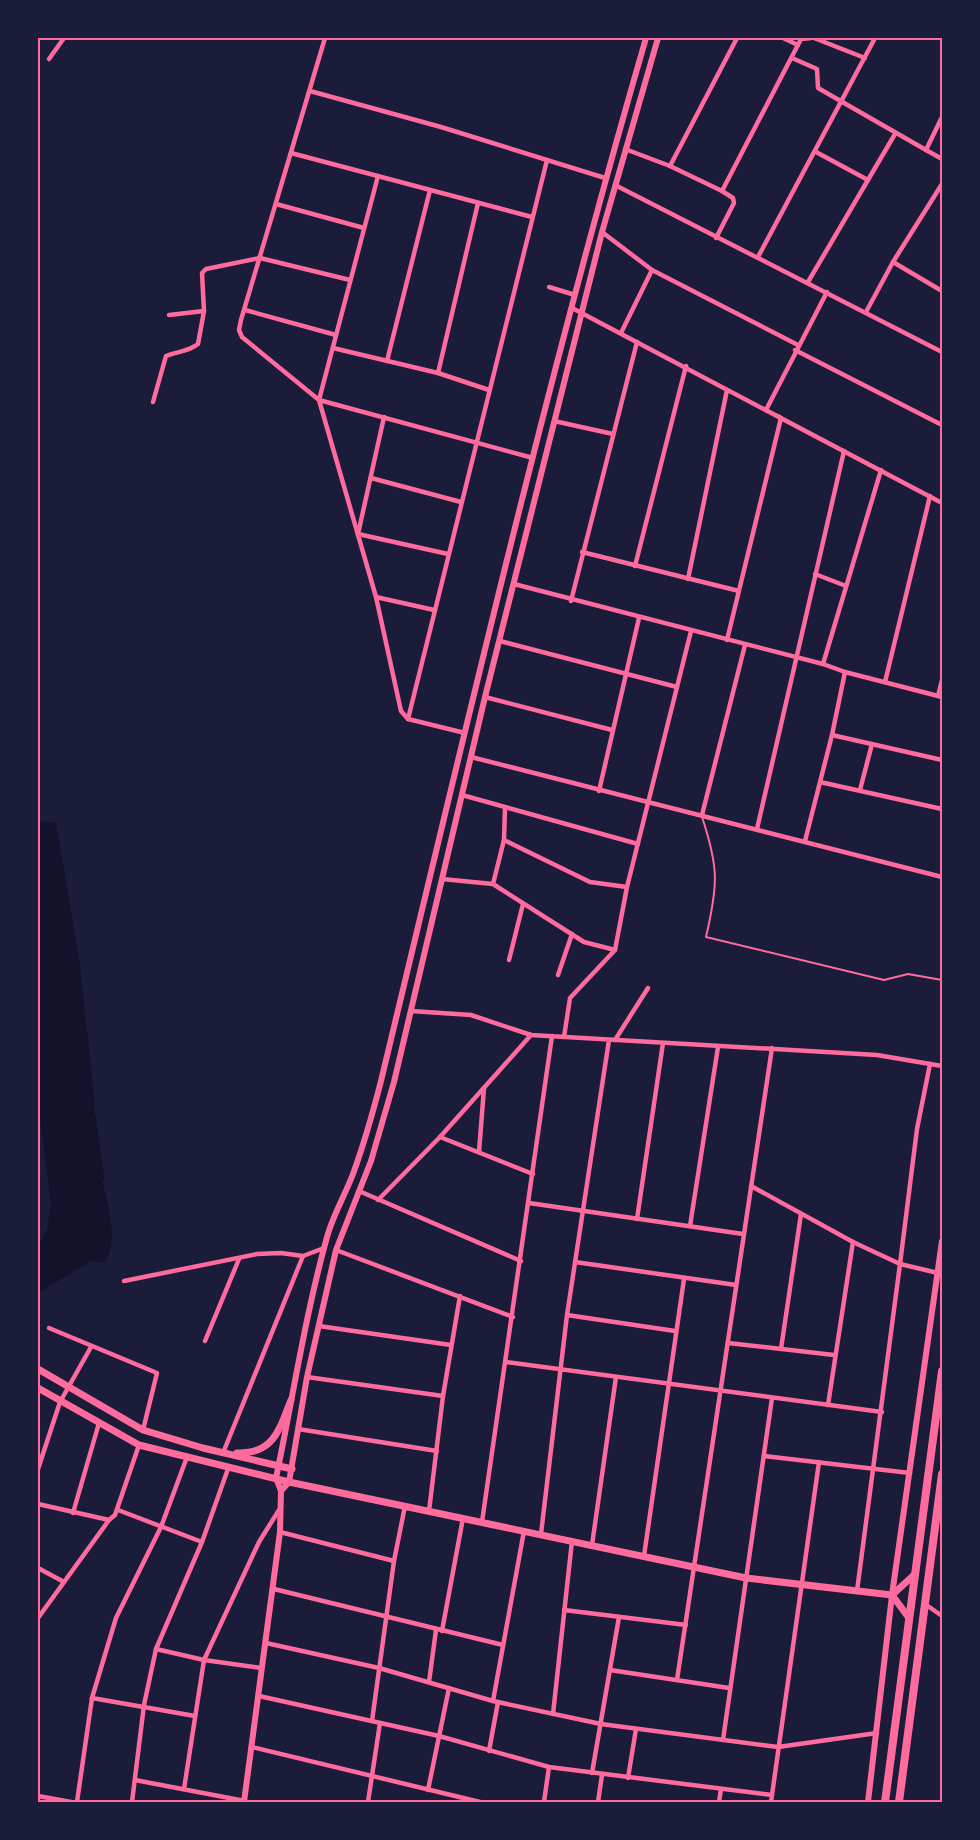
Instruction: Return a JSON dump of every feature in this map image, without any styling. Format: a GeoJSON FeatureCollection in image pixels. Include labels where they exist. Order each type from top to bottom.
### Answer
{"type":"FeatureCollection","features":[{"type":"Feature","properties":{"kind":"highway"},"geometry":{"type":"LineString","coordinates":[[885,1803],[914,1575],[938,1436],[942,1371]]}},
{"type":"Feature","properties":{"kind":"highway"},"geometry":{"type":"LineString","coordinates":[[899,1803],[942,1474]]}},
{"type":"Feature","properties":{"kind":"main road"},"geometry":{"type":"LineString","coordinates":[[244,1802],[280,1532],[280,1491],[276,1478],[324,1248],[354,1171],[380,1086],[533,458],[605,178],[646,38]]}},
{"type":"Feature","properties":{"kind":"main road"},"geometry":{"type":"LineString","coordinates":[[280,1491],[289,1482],[307,1377],[336,1250],[371,1161],[411,1011],[485,697],[554,421],[602,232],[658,38]]}},
{"type":"Feature","properties":{"kind":"main road"},"geometry":{"type":"LineString","coordinates":[[868,1803],[892,1595],[912,1473],[942,1241]]}},
{"type":"Feature","properties":{"kind":"main road"},"geometry":{"type":"LineString","coordinates":[[38,1369],[67,1388],[143,1430],[223,1453],[292,1469]]}},
{"type":"Feature","properties":{"kind":"main road"},"geometry":{"type":"LineString","coordinates":[[38,1388],[139,1445],[289,1482],[746,1578],[892,1595],[909,1618]]}},
{"type":"Feature","properties":{"kind":"main road"},"geometry":{"type":"LineString","coordinates":[[223,1453],[263,1450],[276,1434],[291,1400]]}},
{"type":"Feature","properties":{"kind":"main road"},"geometry":{"type":"LineString","coordinates":[[892,1595],[914,1575]]}},
{"type":"Feature","properties":{"kind":"street"},"geometry":{"type":"LineString","coordinates":[[50,59],[64,38]]}},
{"type":"Feature","properties":{"kind":"street"},"geometry":{"type":"LineString","coordinates":[[326,38],[239,330],[242,337],[319,400],[533,458]]}},
{"type":"Feature","properties":{"kind":"street"},"geometry":{"type":"LineString","coordinates":[[670,166],[737,38]]}},
{"type":"Feature","properties":{"kind":"street"},"geometry":{"type":"LineString","coordinates":[[783,38],[798,45]]}},
{"type":"Feature","properties":{"kind":"street"},"geometry":{"type":"LineString","coordinates":[[722,191],[801,39],[812,38],[865,58]]}},
{"type":"Feature","properties":{"kind":"street"},"geometry":{"type":"LineString","coordinates":[[758,256],[816,152],[875,38]]}},
{"type":"Feature","properties":{"kind":"street"},"geometry":{"type":"LineString","coordinates":[[792,58],[817,69],[818,88],[841,104],[942,159]]}},
{"type":"Feature","properties":{"kind":"street"},"geometry":{"type":"LineString","coordinates":[[310,91],[441,127],[605,178]]}},
{"type":"Feature","properties":{"kind":"street"},"geometry":{"type":"LineString","coordinates":[[926,150],[942,117]]}},
{"type":"Feature","properties":{"kind":"street"},"geometry":{"type":"LineString","coordinates":[[808,282],[895,134]]}},
{"type":"Feature","properties":{"kind":"street"},"geometry":{"type":"LineString","coordinates":[[625,149],[670,166],[733,198],[734,203],[716,238]]}},
{"type":"Feature","properties":{"kind":"street"},"geometry":{"type":"LineString","coordinates":[[816,152],[868,180]]}},
{"type":"Feature","properties":{"kind":"street"},"geometry":{"type":"LineString","coordinates":[[291,153],[532,217]]}},
{"type":"Feature","properties":{"kind":"street"},"geometry":{"type":"LineString","coordinates":[[408,719],[547,160]]}},
{"type":"Feature","properties":{"kind":"street"},"geometry":{"type":"LineString","coordinates":[[378,176],[319,400],[376,597],[399,708],[408,719],[465,733]]}},
{"type":"Feature","properties":{"kind":"street"},"geometry":{"type":"LineString","coordinates":[[866,312],[893,262],[942,184]]}},
{"type":"Feature","properties":{"kind":"street"},"geometry":{"type":"LineString","coordinates":[[615,185],[716,238],[758,256],[942,352]]}},
{"type":"Feature","properties":{"kind":"street"},"geometry":{"type":"LineString","coordinates":[[387,361],[430,190]]}},
{"type":"Feature","properties":{"kind":"street"},"geometry":{"type":"LineString","coordinates":[[438,373],[478,203]]}},
{"type":"Feature","properties":{"kind":"street"},"geometry":{"type":"LineString","coordinates":[[276,204],[364,228]]}},
{"type":"Feature","properties":{"kind":"street"},"geometry":{"type":"LineString","coordinates":[[602,232],[652,270],[942,425]]}},
{"type":"Feature","properties":{"kind":"street"},"geometry":{"type":"LineString","coordinates":[[153,402],[166,356],[178,351],[189,351],[198,344],[204,311],[202,273],[206,269],[260,258],[350,280]]}},
{"type":"Feature","properties":{"kind":"street"},"geometry":{"type":"LineString","coordinates":[[893,262],[942,291]]}},
{"type":"Feature","properties":{"kind":"street"},"geometry":{"type":"LineString","coordinates":[[621,333],[652,270]]}},
{"type":"Feature","properties":{"kind":"street"},"geometry":{"type":"LineString","coordinates":[[549,287],[575,295]]}},
{"type":"Feature","properties":{"kind":"street"},"geometry":{"type":"LineString","coordinates":[[766,410],[827,292]]}},
{"type":"Feature","properties":{"kind":"street"},"geometry":{"type":"LineString","coordinates":[[572,308],[686,366],[727,390],[942,503]]}},
{"type":"Feature","properties":{"kind":"street"},"geometry":{"type":"LineString","coordinates":[[245,310],[336,335]]}},
{"type":"Feature","properties":{"kind":"street"},"geometry":{"type":"LineString","coordinates":[[169,315],[204,311]]}},
{"type":"Feature","properties":{"kind":"street"},"geometry":{"type":"LineString","coordinates":[[571,601],[637,342]]}},
{"type":"Feature","properties":{"kind":"street"},"geometry":{"type":"LineString","coordinates":[[333,348],[438,373],[489,390]]}},
{"type":"Feature","properties":{"kind":"street"},"geometry":{"type":"LineString","coordinates":[[635,566],[686,366]]}},
{"type":"Feature","properties":{"kind":"street"},"geometry":{"type":"LineString","coordinates":[[687,579],[727,390]]}},
{"type":"Feature","properties":{"kind":"street"},"geometry":{"type":"LineString","coordinates":[[727,640],[781,418],[776,415]]}},
{"type":"Feature","properties":{"kind":"street"},"geometry":{"type":"LineString","coordinates":[[358,534],[384,417]]}},
{"type":"Feature","properties":{"kind":"street"},"geometry":{"type":"LineString","coordinates":[[554,421],[613,434]]}},
{"type":"Feature","properties":{"kind":"street"},"geometry":{"type":"LineString","coordinates":[[757,829],[844,451]]}},
{"type":"Feature","properties":{"kind":"street"},"geometry":{"type":"LineString","coordinates":[[823,664],[881,470]]}},
{"type":"Feature","properties":{"kind":"street"},"geometry":{"type":"LineString","coordinates":[[371,478],[461,502]]}},
{"type":"Feature","properties":{"kind":"street"},"geometry":{"type":"LineString","coordinates":[[885,682],[930,496]]}},
{"type":"Feature","properties":{"kind":"street"},"geometry":{"type":"LineString","coordinates":[[358,534],[448,554]]}},
{"type":"Feature","properties":{"kind":"street"},"geometry":{"type":"LineString","coordinates":[[582,552],[739,591]]}},
{"type":"Feature","properties":{"kind":"street"},"geometry":{"type":"LineString","coordinates":[[815,574],[846,586]]}},
{"type":"Feature","properties":{"kind":"street"},"geometry":{"type":"LineString","coordinates":[[514,585],[823,664],[940,697],[942,680]]}},
{"type":"Feature","properties":{"kind":"street"},"geometry":{"type":"LineString","coordinates":[[376,597],[434,610]]}},
{"type":"Feature","properties":{"kind":"street"},"geometry":{"type":"LineString","coordinates":[[599,791],[639,618]]}},
{"type":"Feature","properties":{"kind":"street"},"geometry":{"type":"LineString","coordinates":[[564,1037],[570,998],[615,950],[627,887],[691,631]]}},
{"type":"Feature","properties":{"kind":"street"},"geometry":{"type":"LineString","coordinates":[[500,641],[677,687]]}},
{"type":"Feature","properties":{"kind":"street"},"geometry":{"type":"LineString","coordinates":[[702,815],[745,645]]}},
{"type":"Feature","properties":{"kind":"street"},"geometry":{"type":"LineString","coordinates":[[805,841],[832,735],[845,672]]}},
{"type":"Feature","properties":{"kind":"street"},"geometry":{"type":"LineString","coordinates":[[485,697],[612,730]]}},
{"type":"Feature","properties":{"kind":"street"},"geometry":{"type":"LineString","coordinates":[[832,735],[942,760]]}},
{"type":"Feature","properties":{"kind":"street"},"geometry":{"type":"LineString","coordinates":[[860,790],[872,744]]}},
{"type":"Feature","properties":{"kind":"street"},"geometry":{"type":"LineString","coordinates":[[471,757],[648,804],[702,815],[942,876]]}},
{"type":"Feature","properties":{"kind":"street"},"geometry":{"type":"LineString","coordinates":[[820,782],[942,808]]}},
{"type":"Feature","properties":{"kind":"street"},"geometry":{"type":"LineString","coordinates":[[462,795],[638,844]]}},
{"type":"Feature","properties":{"kind":"street"},"geometry":{"type":"LineString","coordinates":[[493,884],[504,840],[505,808]]}},
{"type":"Feature","properties":{"kind":"street"},"geometry":{"type":"LineString","coordinates":[[504,840],[590,882],[627,887]]}},
{"type":"Feature","properties":{"kind":"street"},"geometry":{"type":"LineString","coordinates":[[442,879],[493,884],[584,942],[615,950]]}},
{"type":"Feature","properties":{"kind":"street"},"geometry":{"type":"LineString","coordinates":[[509,960],[523,904]]}},
{"type":"Feature","properties":{"kind":"street"},"geometry":{"type":"LineString","coordinates":[[558,975],[572,934]]}},
{"type":"Feature","properties":{"kind":"street"},"geometry":{"type":"LineString","coordinates":[[615,1040],[648,988]]}},
{"type":"Feature","properties":{"kind":"street"},"geometry":{"type":"LineString","coordinates":[[411,1011],[471,1015],[531,1035],[877,1055],[942,1066]]}},
{"type":"Feature","properties":{"kind":"street"},"geometry":{"type":"LineString","coordinates":[[378,1200],[440,1137],[531,1035]]}},
{"type":"Feature","properties":{"kind":"street"},"geometry":{"type":"LineString","coordinates":[[482,1522],[552,1036]]}},
{"type":"Feature","properties":{"kind":"street"},"geometry":{"type":"LineString","coordinates":[[541,1534],[567,1315],[609,1040]]}},
{"type":"Feature","properties":{"kind":"street"},"geometry":{"type":"LineString","coordinates":[[637,1219],[663,1043]]}},
{"type":"Feature","properties":{"kind":"street"},"geometry":{"type":"LineString","coordinates":[[690,1226],[718,1047]]}},
{"type":"Feature","properties":{"kind":"street"},"geometry":{"type":"LineString","coordinates":[[677,1680],[696,1567],[772,1048]]}},
{"type":"Feature","properties":{"kind":"street"},"geometry":{"type":"LineString","coordinates":[[857,1591],[917,1129],[930,1064]]}},
{"type":"Feature","properties":{"kind":"street"},"geometry":{"type":"LineString","coordinates":[[479,1152],[484,1088]]}},
{"type":"Feature","properties":{"kind":"street"},"geometry":{"type":"LineString","coordinates":[[440,1137],[533,1174]]}},
{"type":"Feature","properties":{"kind":"street"},"geometry":{"type":"LineString","coordinates":[[751,1186],[853,1242],[900,1264],[938,1273]]}},
{"type":"Feature","properties":{"kind":"street"},"geometry":{"type":"LineString","coordinates":[[359,1191],[521,1261]]}},
{"type":"Feature","properties":{"kind":"street"},"geometry":{"type":"LineString","coordinates":[[529,1203],[743,1234]]}},
{"type":"Feature","properties":{"kind":"street"},"geometry":{"type":"LineString","coordinates":[[781,1349],[801,1214]]}},
{"type":"Feature","properties":{"kind":"street"},"geometry":{"type":"LineString","coordinates":[[828,1405],[853,1242]]}},
{"type":"Feature","properties":{"kind":"street"},"geometry":{"type":"LineString","coordinates":[[124,1281],[271,1252],[303,1257],[324,1248]]}},
{"type":"Feature","properties":{"kind":"street"},"geometry":{"type":"LineString","coordinates":[[336,1250],[513,1317]]}},
{"type":"Feature","properties":{"kind":"street"},"geometry":{"type":"LineString","coordinates":[[223,1453],[303,1257]]}},
{"type":"Feature","properties":{"kind":"street"},"geometry":{"type":"LineString","coordinates":[[205,1341],[239,1259]]}},
{"type":"Feature","properties":{"kind":"street"},"geometry":{"type":"LineString","coordinates":[[575,1262],[736,1285]]}},
{"type":"Feature","properties":{"kind":"street"},"geometry":{"type":"LineString","coordinates":[[644,1556],[684,1279]]}},
{"type":"Feature","properties":{"kind":"street"},"geometry":{"type":"LineString","coordinates":[[429,1511],[443,1396],[460,1296]]}},
{"type":"Feature","properties":{"kind":"street"},"geometry":{"type":"LineString","coordinates":[[567,1315],[675,1331]]}},
{"type":"Feature","properties":{"kind":"street"},"geometry":{"type":"LineString","coordinates":[[319,1326],[451,1346]]}},
{"type":"Feature","properties":{"kind":"street"},"geometry":{"type":"LineString","coordinates":[[49,1328],[157,1373],[143,1430]]}},
{"type":"Feature","properties":{"kind":"street"},"geometry":{"type":"LineString","coordinates":[[728,1343],[834,1355]]}},
{"type":"Feature","properties":{"kind":"street"},"geometry":{"type":"LineString","coordinates":[[38,1469],[39,1457],[60,1402],[91,1347]]}},
{"type":"Feature","properties":{"kind":"street"},"geometry":{"type":"LineString","coordinates":[[506,1362],[882,1412]]}},
{"type":"Feature","properties":{"kind":"street"},"geometry":{"type":"LineString","coordinates":[[307,1377],[443,1396]]}},
{"type":"Feature","properties":{"kind":"street"},"geometry":{"type":"LineString","coordinates":[[592,1545],[616,1377]]}},
{"type":"Feature","properties":{"kind":"street"},"geometry":{"type":"LineString","coordinates":[[723,1740],[772,1398]]}},
{"type":"Feature","properties":{"kind":"street"},"geometry":{"type":"LineString","coordinates":[[73,1513],[99,1423]]}},
{"type":"Feature","properties":{"kind":"street"},"geometry":{"type":"LineString","coordinates":[[298,1429],[437,1451]]}},
{"type":"Feature","properties":{"kind":"street"},"geometry":{"type":"LineString","coordinates":[[38,1618],[118,1510],[139,1445]]}},
{"type":"Feature","properties":{"kind":"street"},"geometry":{"type":"LineString","coordinates":[[77,1803],[92,1698],[116,1618],[161,1527],[187,1456]]}},
{"type":"Feature","properties":{"kind":"street"},"geometry":{"type":"LineString","coordinates":[[764,1456],[912,1473]]}},
{"type":"Feature","properties":{"kind":"street"},"geometry":{"type":"LineString","coordinates":[[771,1803],[819,1461]]}},
{"type":"Feature","properties":{"kind":"street"},"geometry":{"type":"LineString","coordinates":[[132,1803],[144,1705],[156,1649],[202,1542],[229,1466]]}},
{"type":"Feature","properties":{"kind":"street"},"geometry":{"type":"LineString","coordinates":[[38,1504],[109,1520]]}},
{"type":"Feature","properties":{"kind":"street"},"geometry":{"type":"LineString","coordinates":[[372,1721],[394,1562],[405,1506]]}},
{"type":"Feature","properties":{"kind":"street"},"geometry":{"type":"LineString","coordinates":[[184,1789],[204,1660],[259,1542],[281,1508]]}},
{"type":"Feature","properties":{"kind":"street"},"geometry":{"type":"LineString","coordinates":[[118,1510],[202,1542]]}},
{"type":"Feature","properties":{"kind":"street"},"geometry":{"type":"LineString","coordinates":[[442,1631],[463,1518]]}},
{"type":"Feature","properties":{"kind":"street"},"geometry":{"type":"LineString","coordinates":[[489,1751],[503,1645],[524,1531]]}},
{"type":"Feature","properties":{"kind":"street"},"geometry":{"type":"LineString","coordinates":[[280,1532],[394,1562]]}},
{"type":"Feature","properties":{"kind":"street"},"geometry":{"type":"LineString","coordinates":[[553,1714],[572,1541]]}},
{"type":"Feature","properties":{"kind":"street"},"geometry":{"type":"LineString","coordinates":[[38,1568],[64,1582]]}},
{"type":"Feature","properties":{"kind":"street"},"geometry":{"type":"LineString","coordinates":[[274,1589],[503,1645]]}},
{"type":"Feature","properties":{"kind":"street"},"geometry":{"type":"LineString","coordinates":[[924,1603],[942,1616]]}},
{"type":"Feature","properties":{"kind":"street"},"geometry":{"type":"LineString","coordinates":[[564,1610],[687,1625]]}},
{"type":"Feature","properties":{"kind":"street"},"geometry":{"type":"LineString","coordinates":[[592,1773],[619,1617]]}},
{"type":"Feature","properties":{"kind":"street"},"geometry":{"type":"LineString","coordinates":[[429,1682],[436,1630]]}},
{"type":"Feature","properties":{"kind":"street"},"geometry":{"type":"LineString","coordinates":[[266,1642],[379,1668],[495,1702],[601,1724],[778,1748],[877,1733]]}},
{"type":"Feature","properties":{"kind":"street"},"geometry":{"type":"LineString","coordinates":[[156,1649],[204,1660],[262,1668]]}},
{"type":"Feature","properties":{"kind":"street"},"geometry":{"type":"LineString","coordinates":[[610,1670],[729,1688]]}},
{"type":"Feature","properties":{"kind":"street"},"geometry":{"type":"LineString","coordinates":[[428,1790],[449,1688]]}},
{"type":"Feature","properties":{"kind":"street"},"geometry":{"type":"LineString","coordinates":[[259,1696],[439,1736],[549,1767],[772,1796]]}},
{"type":"Feature","properties":{"kind":"street"},"geometry":{"type":"LineString","coordinates":[[92,1698],[144,1705],[195,1716]]}},
{"type":"Feature","properties":{"kind":"street"},"geometry":{"type":"LineString","coordinates":[[368,1803],[381,1723]]}},
{"type":"Feature","properties":{"kind":"street"},"geometry":{"type":"LineString","coordinates":[[628,1778],[636,1729]]}},
{"type":"Feature","properties":{"kind":"street"},"geometry":{"type":"LineString","coordinates":[[252,1747],[480,1803]]}},
{"type":"Feature","properties":{"kind":"street"},"geometry":{"type":"LineString","coordinates":[[544,1803],[549,1767]]}},
{"type":"Feature","properties":{"kind":"street"},"geometry":{"type":"LineString","coordinates":[[598,1803],[602,1775]]}},
{"type":"Feature","properties":{"kind":"street"},"geometry":{"type":"LineString","coordinates":[[135,1780],[244,1802]]}},
{"type":"Feature","properties":{"kind":"street"},"geometry":{"type":"LineString","coordinates":[[719,1803],[721,1789]]}},
{"type":"Feature","properties":{"kind":"street"},"geometry":{"type":"LineString","coordinates":[[38,1796],[71,1803]]}},
{"type":"Feature","properties":{"kind":"lane"},"geometry":{"type":"LineString","coordinates":[[702,815],[711,845],[717,879],[706,937],[884,980],[908,974],[942,980]]}},
{"type":"Feature","properties":{"kind":"shaded area"},"geometry":{"type":"Polygon","coordinates":[[[38,821],[56,823],[79,958],[93,1085],[96,1129],[89,1142],[108,1203],[112,1237],[110,1251],[104,1262],[91,1261],[38,1293],[38,1245],[47,1230],[51,1204],[38,1101],[38,821]]]}},
{"type":"Feature","properties":{"kind":"waterway"},"geometry":{"type":"LineString","coordinates":[[89,1119],[97,1177]]}}]}
